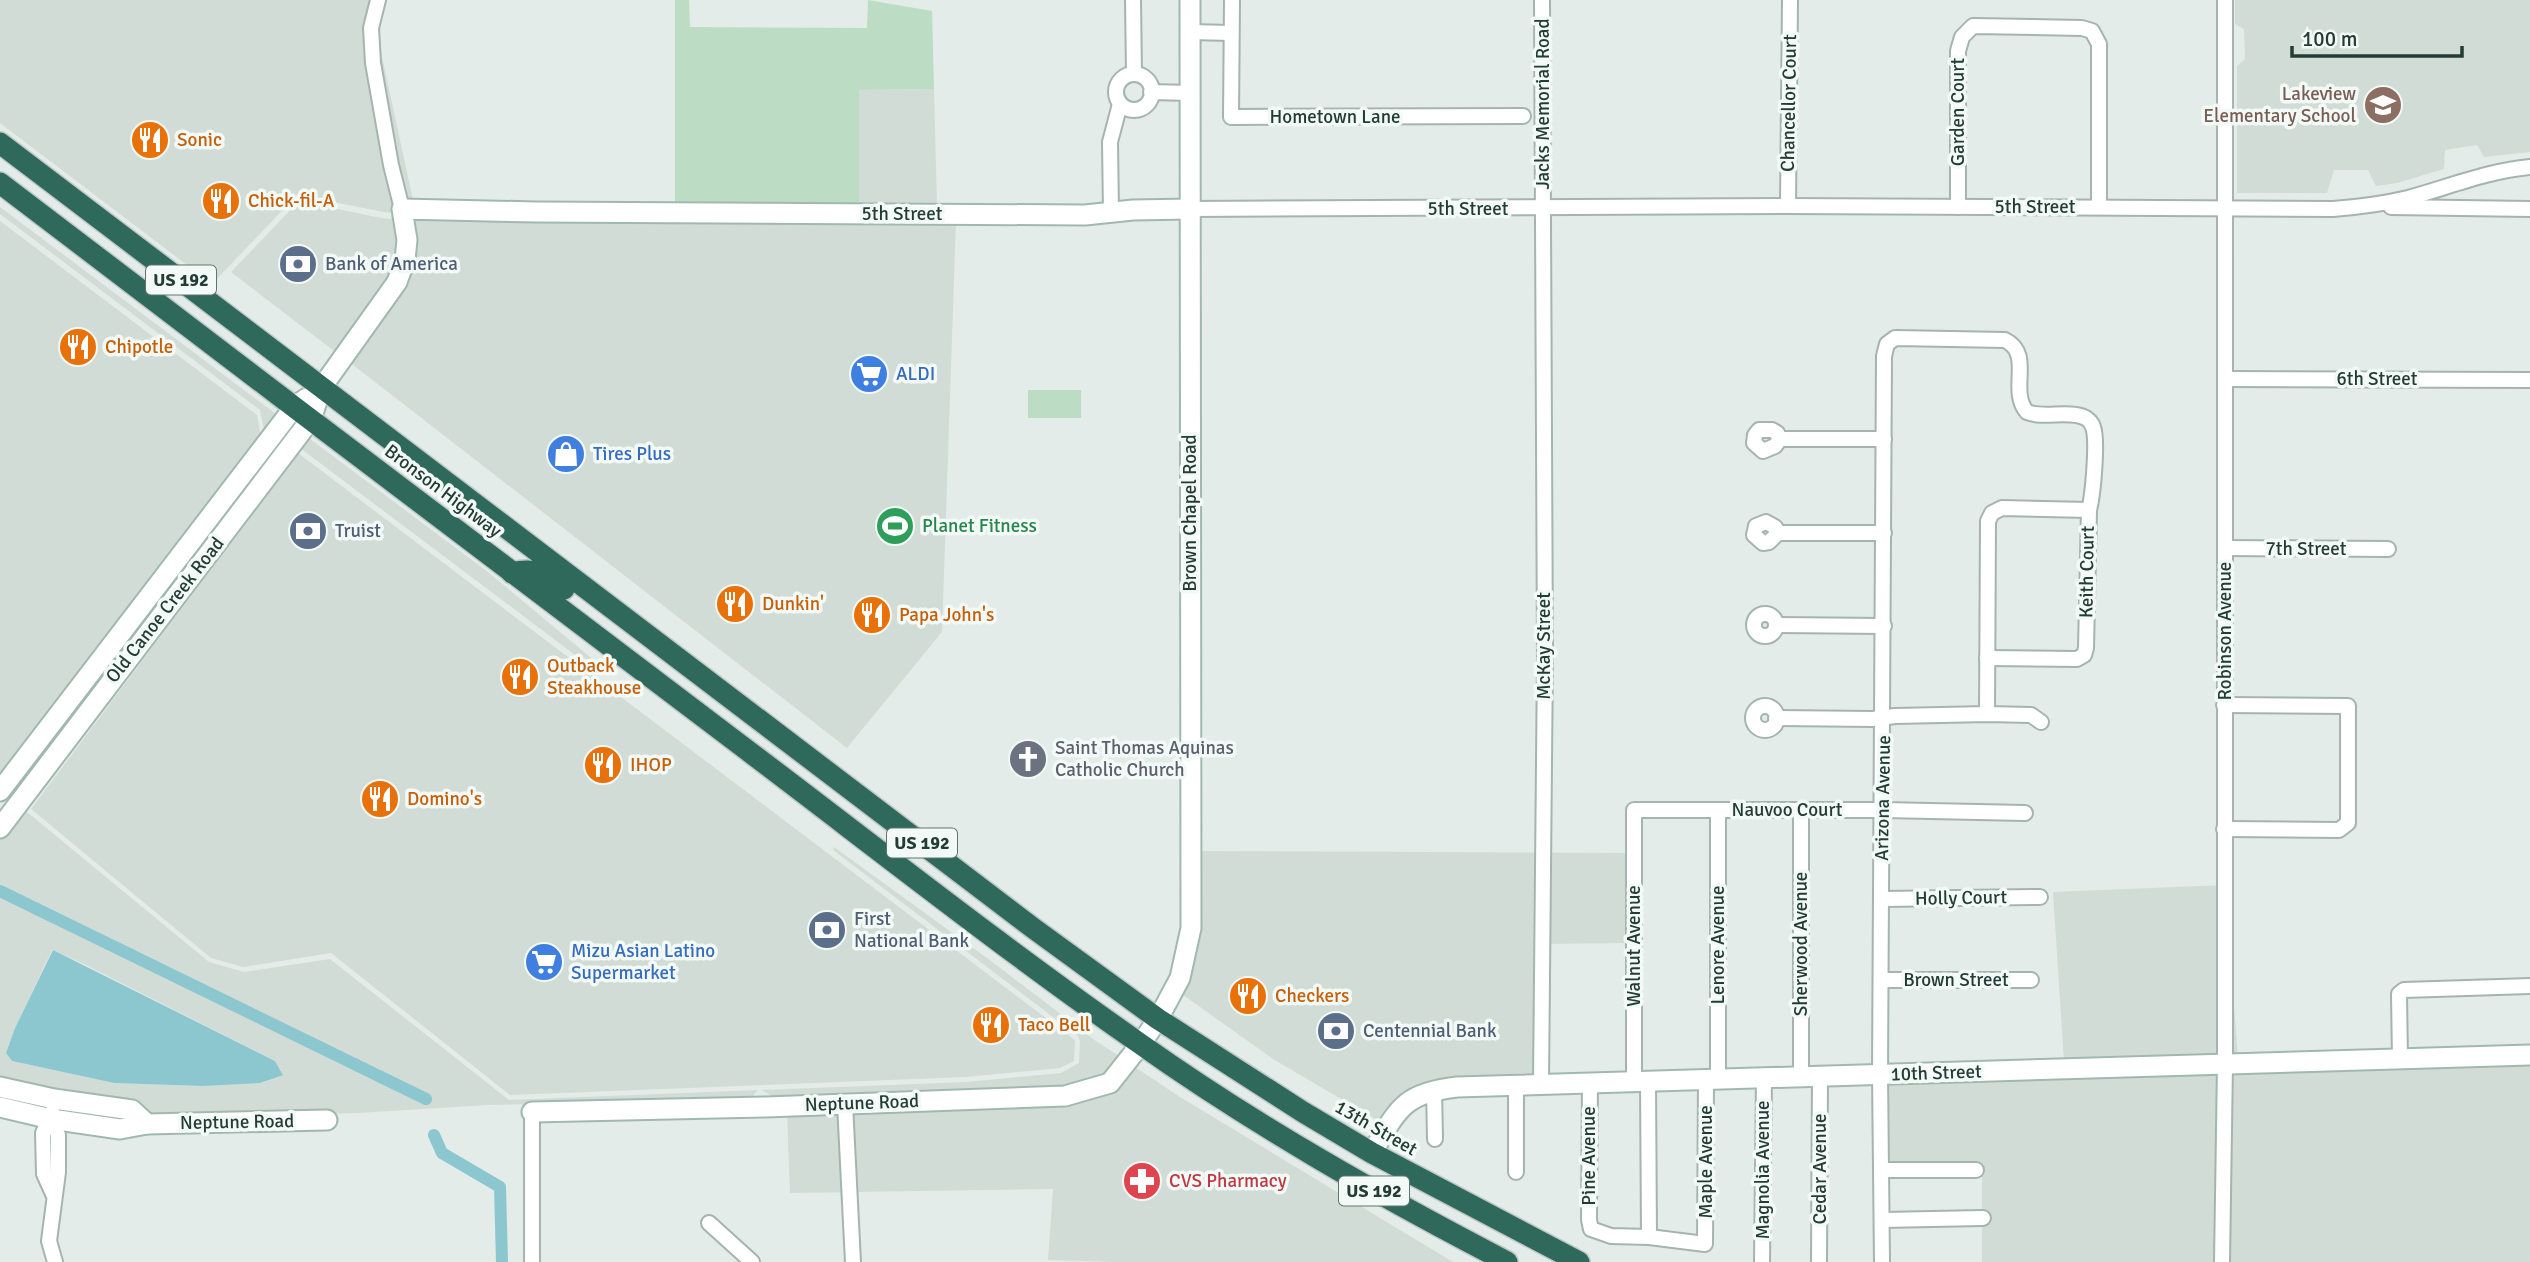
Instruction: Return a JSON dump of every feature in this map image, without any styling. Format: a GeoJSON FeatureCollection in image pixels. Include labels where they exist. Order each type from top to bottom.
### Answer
{"type":"FeatureCollection","features":[{"type":"Feature","properties":{"kind":"highway","name":"Bronson Highway"},"geometry":{"type":"LineString","coordinates":[[4,151],[322,387],[743,707]]}},
{"type":"Feature","properties":{"kind":"highway","name":"Bronson Highway"},"geometry":{"type":"LineString","coordinates":[[0,183],[512,573],[1140,1045]]}},
{"type":"Feature","properties":{"kind":"highway"},"geometry":{"type":"LineString","coordinates":[[512,573],[533,570],[571,594],[612,608]]}},
{"type":"Feature","properties":{"kind":"highway"},"geometry":{"type":"LineString","coordinates":[[676,696],[715,711],[743,707]]}},
{"type":"Feature","properties":{"kind":"highway","name":"US 192"},"geometry":{"type":"LineString","coordinates":[[743,707],[1158,1019]]}},
{"type":"Feature","properties":{"kind":"highway"},"geometry":{"type":"LineString","coordinates":[[722,731],[736,726],[753,728],[810,769],[831,773]]}},
{"type":"Feature","properties":{"kind":"highway","name":"13th Street"},"geometry":{"type":"LineString","coordinates":[[1158,1019],[1372,1153],[1579,1262]]}},
{"type":"Feature","properties":{"kind":"highway","name":"US 192"},"geometry":{"type":"LineString","coordinates":[[1140,1045],[1317,1158],[1507,1262]]}},
{"type":"Feature","properties":{"kind":"street","name":"Old Canoe Creek Road"},"geometry":{"type":"LineString","coordinates":[[0,828],[106,687],[397,282],[405,260],[407,240],[373,63],[372,28],[378,0]]}},
{"type":"Feature","properties":{"kind":"street"},"geometry":{"type":"LineString","coordinates":[[1133,0],[1134,74]]}},
{"type":"Feature","properties":{"kind":"street","name":"Brown Chapel Road"},"geometry":{"type":"LineString","coordinates":[[1158,1019],[1180,978],[1191,928],[1190,0]]}},
{"type":"Feature","properties":{"kind":"street","name":"Hometown Lane"},"geometry":{"type":"LineString","coordinates":[[1231,0],[1231,117],[1523,116]]}},
{"type":"Feature","properties":{"kind":"street","name":"Jacks Memorial Road"},"geometry":{"type":"LineString","coordinates":[[1542,0],[1544,209]]}},
{"type":"Feature","properties":{"kind":"street","name":"Chancellor Court"},"geometry":{"type":"LineString","coordinates":[[1788,206],[1790,0]]}},
{"type":"Feature","properties":{"kind":"street","name":"Robinson Avenue"},"geometry":{"type":"LineString","coordinates":[[2222,1262],[2225,1064],[2225,0]]}},
{"type":"Feature","properties":{"kind":"street","name":"Garden Court"},"geometry":{"type":"LineString","coordinates":[[1958,207],[1958,51],[1962,37],[1973,26],[2082,28],[2092,31],[2099,44],[2099,207]]}},
{"type":"Feature","properties":{"kind":"street"},"geometry":{"type":"LineString","coordinates":[[1190,32],[1231,33]]}},
{"type":"Feature","properties":{"kind":"street"},"geometry":{"type":"LineString","coordinates":[[1111,213],[1110,142],[1120,104],[1116,94],[1118,83],[1123,77],[1134,74],[1147,80],[1151,92],[1146,104],[1138,109],[1129,109],[1120,104]]}},
{"type":"Feature","properties":{"kind":"street"},"geometry":{"type":"LineString","coordinates":[[1151,92],[1190,93]]}},
{"type":"Feature","properties":{"kind":"street","name":"5th Street"},"geometry":{"type":"LineString","coordinates":[[402,209],[853,214],[1111,213],[1191,209],[1788,206],[2333,209],[2368,206],[2408,198],[2487,174],[2530,167]]}},
{"type":"Feature","properties":{"kind":"street"},"geometry":{"type":"LineString","coordinates":[[2368,206],[2530,209]]}},
{"type":"Feature","properties":{"kind":"street","name":"McKay Street"},"geometry":{"type":"LineString","coordinates":[[1541,1083],[1545,657],[1544,209]]}},
{"type":"Feature","properties":{"kind":"street","name":"Arizona Avenue"},"geometry":{"type":"LineString","coordinates":[[1882,1262],[1880,1074],[1884,356],[1887,344],[1895,338],[1996,340],[2011,344],[2019,355],[2020,402],[2027,412],[2077,415],[2088,419],[2094,428],[2093,492],[2089,510]]}},
{"type":"Feature","properties":{"kind":"street","name":"6th Street"},"geometry":{"type":"LineString","coordinates":[[2225,379],[2530,380]]}},
{"type":"Feature","properties":{"kind":"street","name":"Old Canoe Creek Road"},"geometry":{"type":"LineString","coordinates":[[0,790],[110,647],[303,413]]}},
{"type":"Feature","properties":{"kind":"street"},"geometry":{"type":"LineString","coordinates":[[1780,439],[1884,439]]}},
{"type":"Feature","properties":{"kind":"street","name":"Keith Court"},"geometry":{"type":"LineString","coordinates":[[2002,508],[2089,510],[2084,655],[2077,659],[1987,658],[1988,521],[1992,513],[2002,508]]}},
{"type":"Feature","properties":{"kind":"street"},"geometry":{"type":"LineString","coordinates":[[1777,533],[1884,533]]}},
{"type":"Feature","properties":{"kind":"street","name":"7th Street"},"geometry":{"type":"LineString","coordinates":[[2225,548],[2388,549]]}},
{"type":"Feature","properties":{"kind":"street"},"geometry":{"type":"LineString","coordinates":[[1776,625],[1884,626]]}},
{"type":"Feature","properties":{"kind":"street"},"geometry":{"type":"LineString","coordinates":[[106,687],[110,647]]}},
{"type":"Feature","properties":{"kind":"street"},"geometry":{"type":"LineString","coordinates":[[1987,658],[1987,714]]}},
{"type":"Feature","properties":{"kind":"street"},"geometry":{"type":"LineString","coordinates":[[84,716],[94,684],[94,667]]}},
{"type":"Feature","properties":{"kind":"street"},"geometry":{"type":"LineString","coordinates":[[2224,705],[2348,706],[2348,823],[2339,830],[2224,829]]}},
{"type":"Feature","properties":{"kind":"street"},"geometry":{"type":"LineString","coordinates":[[1776,718],[1987,714],[2031,715],[2041,722]]}},
{"type":"Feature","properties":{"kind":"street","name":"Nauvoo Court"},"geometry":{"type":"LineString","coordinates":[[1634,810],[2025,813]]}},
{"type":"Feature","properties":{"kind":"street","name":"Walnut Avenue"},"geometry":{"type":"LineString","coordinates":[[1634,810],[1641,1081],[1649,1237]]}},
{"type":"Feature","properties":{"kind":"street","name":"Lenore Avenue"},"geometry":{"type":"LineString","coordinates":[[1712,1079],[1718,810]]}},
{"type":"Feature","properties":{"kind":"street","name":"Sherwood Avenue"},"geometry":{"type":"LineString","coordinates":[[1801,811],[1810,1076]]}},
{"type":"Feature","properties":{"kind":"street","name":"Holly Court"},"geometry":{"type":"LineString","coordinates":[[1882,899],[2040,897]]}},
{"type":"Feature","properties":{"kind":"street","name":"Brown Street"},"geometry":{"type":"LineString","coordinates":[[1881,980],[2031,980]]}},
{"type":"Feature","properties":{"kind":"street"},"geometry":{"type":"LineString","coordinates":[[2400,1060],[2399,995],[2404,990],[2530,986]]}},
{"type":"Feature","properties":{"kind":"street","name":"Neptune Road"},"geometry":{"type":"LineString","coordinates":[[532,1112],[1065,1096],[1110,1083],[1158,1019]]}},
{"type":"Feature","properties":{"kind":"street","name":"10th Street"},"geometry":{"type":"LineString","coordinates":[[1372,1153],[1396,1111],[1415,1096],[1434,1089],[1541,1083],[2530,1055]]}},
{"type":"Feature","properties":{"kind":"street","name":"Cedar Avenue"},"geometry":{"type":"LineString","coordinates":[[1810,1076],[1819,1262]]}},
{"type":"Feature","properties":{"kind":"street","name":"Magnolia Avenue"},"geometry":{"type":"LineString","coordinates":[[1762,1262],[1764,1078]]}},
{"type":"Feature","properties":{"kind":"street","name":"Maple Avenue"},"geometry":{"type":"LineString","coordinates":[[1649,1237],[1705,1244],[1712,1079]]}},
{"type":"Feature","properties":{"kind":"street","name":"Pine Avenue"},"geometry":{"type":"LineString","coordinates":[[1590,1083],[1591,1229],[1611,1236],[1649,1237]]}},
{"type":"Feature","properties":{"kind":"street"},"geometry":{"type":"LineString","coordinates":[[1516,1085],[1516,1172]]}},
{"type":"Feature","properties":{"kind":"street"},"geometry":{"type":"LineString","coordinates":[[0,1087],[54,1099],[132,1110],[146,1124]]}},
{"type":"Feature","properties":{"kind":"street"},"geometry":{"type":"LineString","coordinates":[[1434,1089],[1435,1139]]}},
{"type":"Feature","properties":{"kind":"street"},"geometry":{"type":"LineString","coordinates":[[54,1099],[51,1119],[58,1135],[58,1172],[53,1194],[49,1241],[55,1262]]}},
{"type":"Feature","properties":{"kind":"street"},"geometry":{"type":"LineString","coordinates":[[845,1104],[853,1262]]}},
{"type":"Feature","properties":{"kind":"street","name":"Neptune Road"},"geometry":{"type":"LineString","coordinates":[[0,1107],[51,1119],[120,1129],[146,1124],[327,1120]]}},
{"type":"Feature","properties":{"kind":"street"},"geometry":{"type":"LineString","coordinates":[[532,1112],[532,1262]]}},
{"type":"Feature","properties":{"kind":"street"},"geometry":{"type":"LineString","coordinates":[[1882,1170],[1976,1170]]}},
{"type":"Feature","properties":{"kind":"street"},"geometry":{"type":"LineString","coordinates":[[1882,1220],[1983,1218]]}},
{"type":"Feature","properties":{"kind":"street"},"geometry":{"type":"LineString","coordinates":[[709,1223],[752,1262]]}},
{"type":"Feature","properties":{"kind":"shaded area"},"geometry":{"type":"Polygon","coordinates":[[[0,0],[384,0],[380,12],[379,43],[413,200],[389,213],[297,195],[212,284],[0,123],[0,0]]]}},
{"type":"Feature","properties":{"kind":"shaded area","name":"Lakeview Elementary School"},"geometry":{"type":"Polygon","coordinates":[[[2235,0],[2530,0],[2530,152],[2484,157],[2477,145],[2445,150],[2444,169],[2397,183],[2376,186],[2368,170],[2334,170],[2327,193],[2237,193],[2237,66],[2245,59],[2244,29],[2235,24],[2235,0]]]}},
{"type":"Feature","properties":{"kind":"shaded area"},"geometry":{"type":"Polygon","coordinates":[[[934,89],[937,206],[859,207],[859,90],[934,89]]]}},
{"type":"Feature","properties":{"kind":"shaded area"},"geometry":{"type":"Polygon","coordinates":[[[299,201],[390,219],[397,215],[401,240],[392,278],[338,354],[231,272],[299,201]]]}},
{"type":"Feature","properties":{"kind":"shaded area"},"geometry":{"type":"Polygon","coordinates":[[[0,207],[280,417],[265,435],[260,410],[0,214],[0,207]]]}},
{"type":"Feature","properties":{"kind":"shaded area"},"geometry":{"type":"Polygon","coordinates":[[[409,216],[956,221],[942,632],[847,748],[348,361],[403,284],[409,216]]]}},
{"type":"Feature","properties":{"kind":"shaded area"},"geometry":{"type":"Polygon","coordinates":[[[0,221],[257,415],[261,438],[0,781],[0,221]]]}},
{"type":"Feature","properties":{"kind":"shaded area"},"geometry":{"type":"Polygon","coordinates":[[[306,436],[488,572],[607,671],[603,676],[300,448],[306,436]]]}},
{"type":"Feature","properties":{"kind":"shaded area"},"geometry":{"type":"Polygon","coordinates":[[[298,453],[1075,1040],[1074,1061],[1060,1068],[966,1077],[510,1095],[331,953],[243,967],[211,958],[31,809],[298,453]]]}},
{"type":"Feature","properties":{"kind":"shaded area"},"geometry":{"type":"Polygon","coordinates":[[[32,796],[26,808],[27,812],[209,962],[244,972],[330,959],[509,1100],[758,1090],[749,1100],[488,1105],[358,1113],[151,1117],[0,1080],[0,838],[32,796]],[[52,950],[15,1028],[6,1053],[12,1061],[114,1083],[202,1086],[283,1074],[275,1061],[52,950]]]}},
{"type":"Feature","properties":{"kind":"shaded area"},"geometry":{"type":"Polygon","coordinates":[[[834,847],[1122,1058],[1107,1077],[1064,1089],[778,1099],[761,1090],[967,1082],[1061,1073],[1079,1063],[1078,1036],[833,850],[834,847]]]}},
{"type":"Feature","properties":{"kind":"shaded area"},"geometry":{"type":"Polygon","coordinates":[[[1198,851],[1627,853],[1626,943],[1544,944],[1545,1077],[1463,1080],[1382,1123],[1273,1059],[1179,992],[1198,851]]]}},
{"type":"Feature","properties":{"kind":"shaded area"},"geometry":{"type":"Polygon","coordinates":[[[2225,885],[2238,1057],[2064,1062],[2053,892],[2225,885]]]}},
{"type":"Feature","properties":{"kind":"shaded area"},"geometry":{"type":"Polygon","coordinates":[[[2530,1062],[2530,1262],[1982,1262],[1982,1168],[1883,1167],[1885,1081],[2530,1062]]]}},
{"type":"Feature","properties":{"kind":"shaded area"},"geometry":{"type":"Polygon","coordinates":[[[1132,1065],[1180,1097],[1453,1262],[1048,1260],[1053,1189],[790,1193],[787,1112],[1061,1103],[1132,1065]]]}},
{"type":"Feature","properties":{"kind":"green space"},"geometry":{"type":"Polygon","coordinates":[[[675,0],[689,0],[690,27],[867,28],[868,0],[932,11],[934,89],[859,90],[859,207],[675,206],[675,0]]]}},
{"type":"Feature","properties":{"kind":"green space"},"geometry":{"type":"Polygon","coordinates":[[[1028,390],[1081,390],[1081,418],[1028,418],[1028,390]]]}},
{"type":"Feature","properties":{"kind":"water"},"geometry":{"type":"Polygon","coordinates":[[[53,950],[275,1061],[283,1075],[260,1083],[202,1086],[114,1083],[12,1061],[6,1053],[15,1028],[53,950]]]}},
{"type":"Feature","properties":{"kind":"waterway"},"geometry":{"type":"LineString","coordinates":[[0,891],[426,1099]]}},
{"type":"Feature","properties":{"kind":"waterway"},"geometry":{"type":"LineString","coordinates":[[434,1135],[442,1153],[500,1187],[502,1262]]}},
{"type":"Feature","properties":{"kind":"place","name":"Lakeview Elementary School"},"geometry":{"type":"Point","coordinates":[2383,105]}},
{"type":"Feature","properties":{"kind":"place","name":"Sonic"},"geometry":{"type":"Point","coordinates":[150,140]}},
{"type":"Feature","properties":{"kind":"place","name":"Chick-fil-A"},"geometry":{"type":"Point","coordinates":[221,201]}},
{"type":"Feature","properties":{"kind":"place","name":"Bank of America"},"geometry":{"type":"Point","coordinates":[298,264]}},
{"type":"Feature","properties":{"kind":"place","name":"Chipotle"},"geometry":{"type":"Point","coordinates":[78,347]}},
{"type":"Feature","properties":{"kind":"place","name":"ALDI"},"geometry":{"type":"Point","coordinates":[869,374]}},
{"type":"Feature","properties":{"kind":"place","name":"Tires Plus"},"geometry":{"type":"Point","coordinates":[566,454]}},
{"type":"Feature","properties":{"kind":"place","name":"Planet Fitness"},"geometry":{"type":"Point","coordinates":[895,526]}},
{"type":"Feature","properties":{"kind":"place","name":"Truist"},"geometry":{"type":"Point","coordinates":[308,531]}},
{"type":"Feature","properties":{"kind":"place","name":"Dunkin'"},"geometry":{"type":"Point","coordinates":[735,604]}},
{"type":"Feature","properties":{"kind":"place","name":"Papa John's"},"geometry":{"type":"Point","coordinates":[872,615]}},
{"type":"Feature","properties":{"kind":"place","name":"Outback Steakhouse"},"geometry":{"type":"Point","coordinates":[520,677]}},
{"type":"Feature","properties":{"kind":"place","name":"Saint Thomas Aquinas Catholic Church"},"geometry":{"type":"Point","coordinates":[1028,759]}},
{"type":"Feature","properties":{"kind":"place","name":"IHOP"},"geometry":{"type":"Point","coordinates":[603,765]}},
{"type":"Feature","properties":{"kind":"place","name":"Domino's"},"geometry":{"type":"Point","coordinates":[380,799]}},
{"type":"Feature","properties":{"kind":"place","name":"First National Bank"},"geometry":{"type":"Point","coordinates":[827,930]}},
{"type":"Feature","properties":{"kind":"place","name":"Mizu Asian Latino Supermarket"},"geometry":{"type":"Point","coordinates":[544,962]}},
{"type":"Feature","properties":{"kind":"place","name":"Checkers"},"geometry":{"type":"Point","coordinates":[1248,996]}},
{"type":"Feature","properties":{"kind":"place","name":"Taco Bell"},"geometry":{"type":"Point","coordinates":[991,1025]}},
{"type":"Feature","properties":{"kind":"place","name":"Centennial Bank"},"geometry":{"type":"Point","coordinates":[1336,1031]}},
{"type":"Feature","properties":{"kind":"place","name":"CVS Pharmacy"},"geometry":{"type":"Point","coordinates":[1142,1181]}}]}
